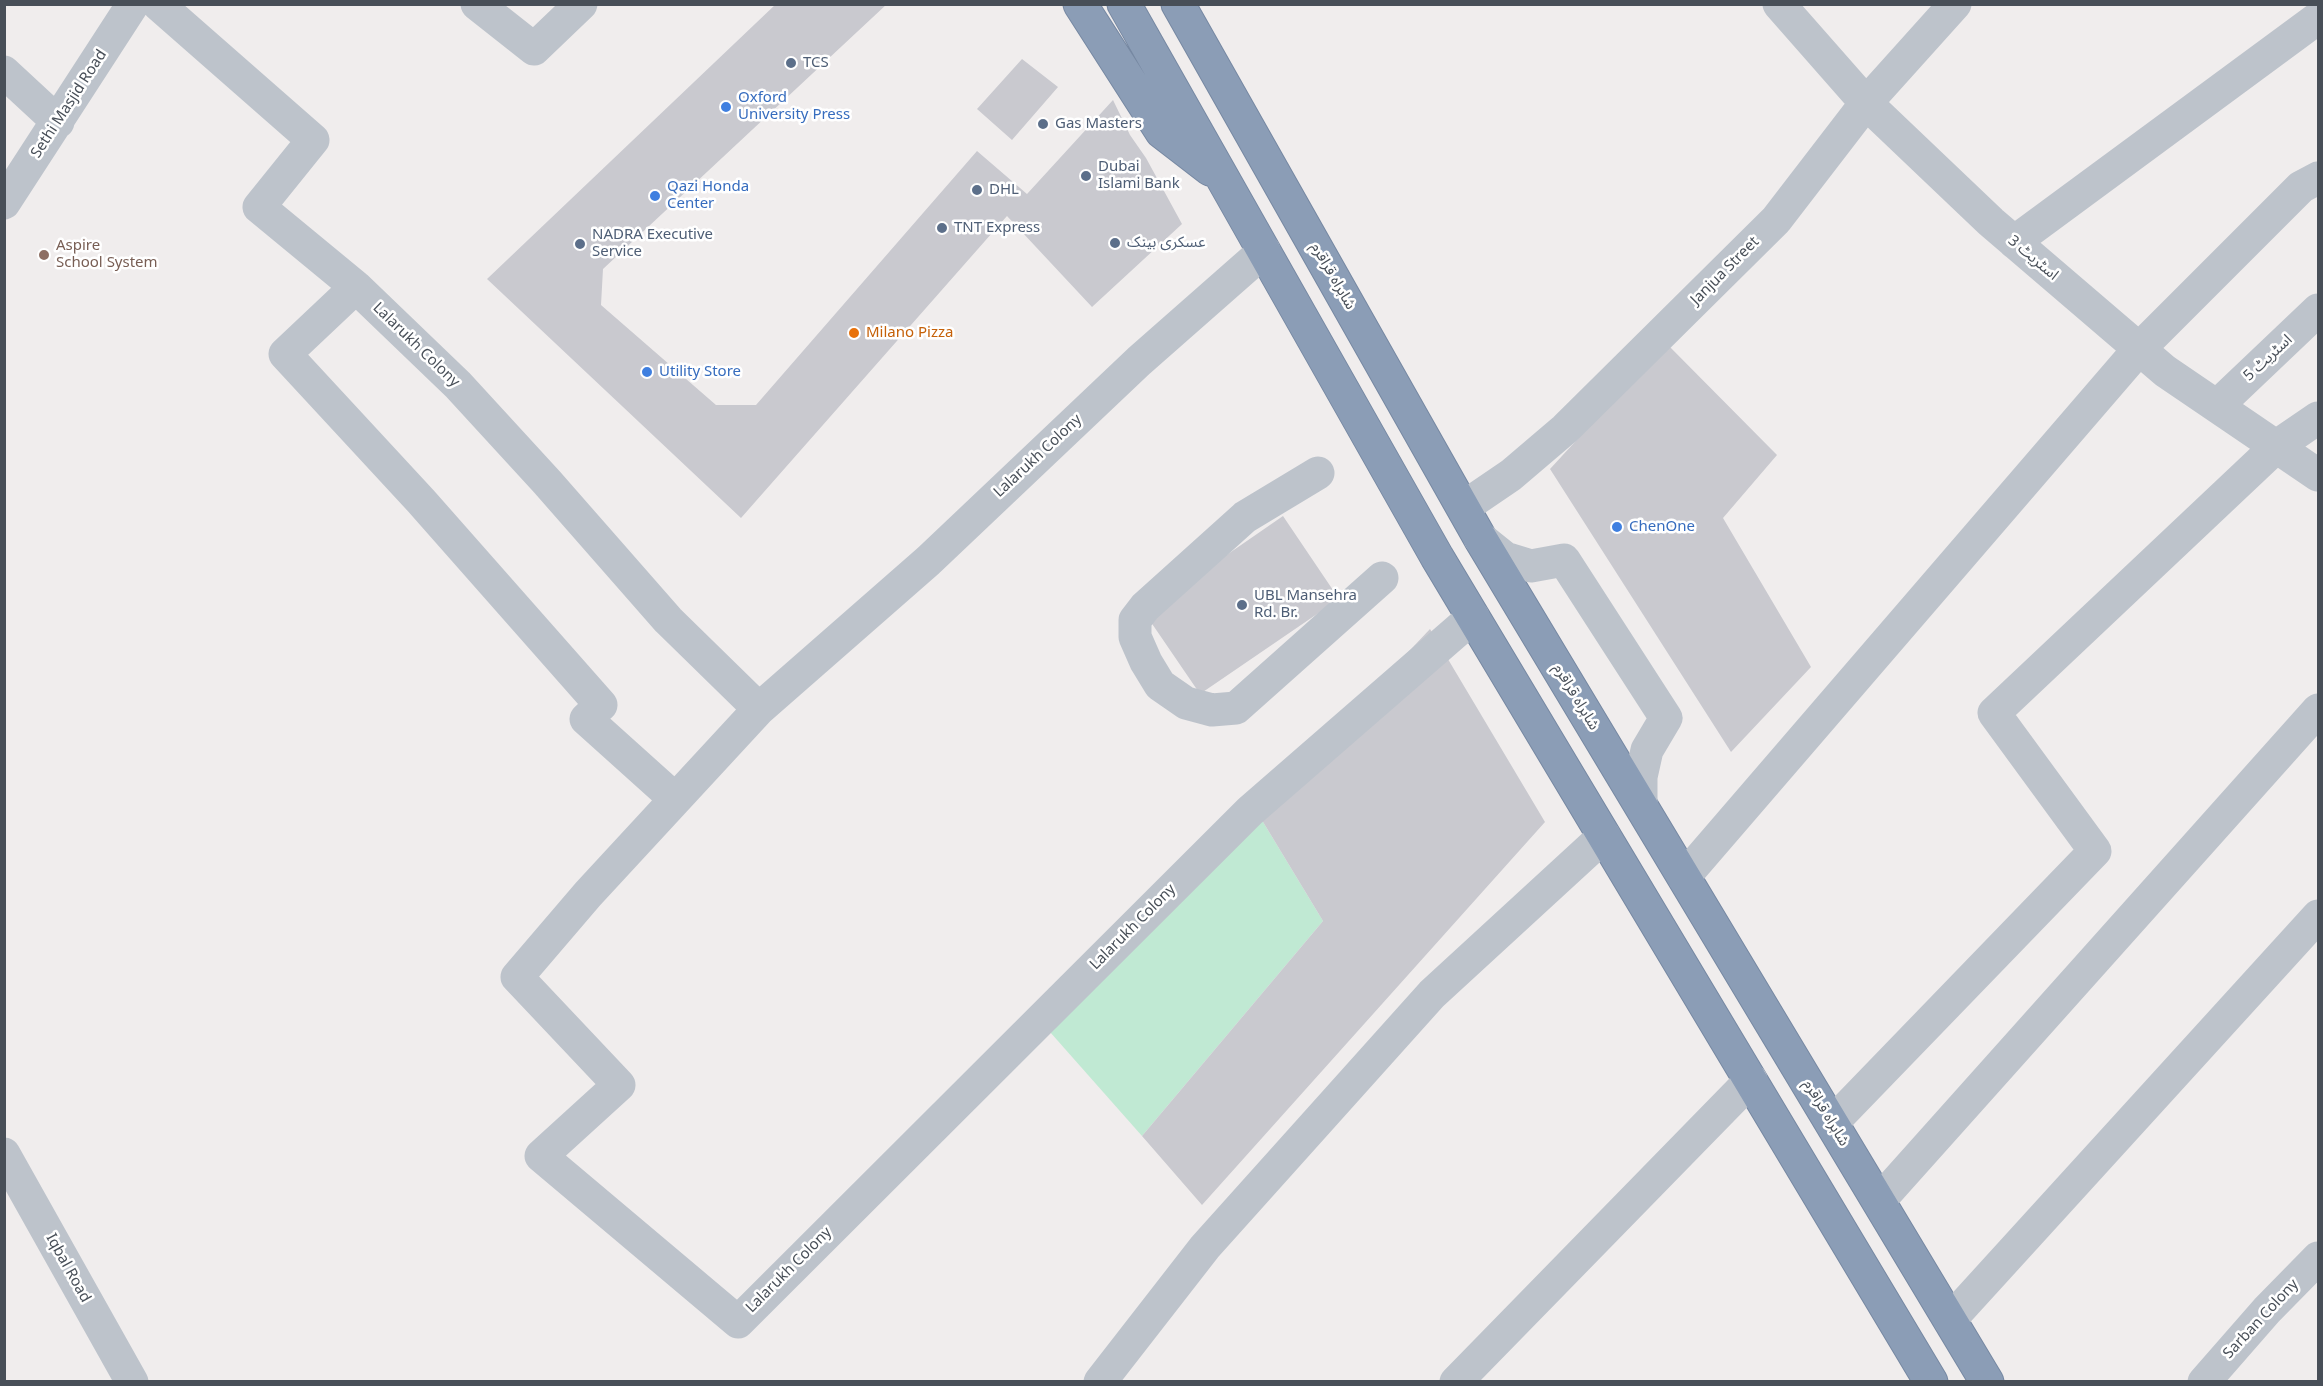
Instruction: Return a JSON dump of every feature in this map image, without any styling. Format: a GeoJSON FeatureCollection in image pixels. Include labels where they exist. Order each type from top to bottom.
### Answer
{"type":"FeatureCollection","features":[{"type":"Feature","properties":{"kind":"highway"},"geometry":{"type":"LineString","coordinates":[[1080,4],[1162,132],[1221,177]]}},
{"type":"Feature","properties":{"kind":"highway"},"geometry":{"type":"LineString","coordinates":[[1124,4],[1437,557],[1932,1382]]}},
{"type":"Feature","properties":{"kind":"highway","name":"شاہراہ قراقرم"},"geometry":{"type":"LineString","coordinates":[[1181,5],[1480,538],[1988,1382]]}},
{"type":"Feature","properties":{"kind":"street","name":"Sethi Masjid Road"},"geometry":{"type":"LineString","coordinates":[[4,203],[133,4]]}},
{"type":"Feature","properties":{"kind":"street","name":"Lalarukh Colony"},"geometry":{"type":"LineString","coordinates":[[158,4],[313,140],[259,207],[356,287],[458,385],[668,620],[759,709]]}},
{"type":"Feature","properties":{"kind":"street"},"geometry":{"type":"LineString","coordinates":[[477,4],[534,49],[581,4]]}},
{"type":"Feature","properties":{"kind":"street","name":"اسٹریٹ 3"},"geometry":{"type":"LineString","coordinates":[[1779,4],[1866,103],[1990,222],[2165,371],[2319,476]]}},
{"type":"Feature","properties":{"kind":"street","name":"Janjua Street"},"geometry":{"type":"LineString","coordinates":[[1464,507],[1511,475],[1565,429],[1776,220],[1866,103],[1955,4]]}},
{"type":"Feature","properties":{"kind":"street"},"geometry":{"type":"LineString","coordinates":[[2014,242],[2311,14]]}},
{"type":"Feature","properties":{"kind":"street"},"geometry":{"type":"LineString","coordinates":[[4,72],[58,122]]}},
{"type":"Feature","properties":{"kind":"street"},"geometry":{"type":"LineString","coordinates":[[1684,877],[2139,350],[2301,187],[2319,178]]}},
{"type":"Feature","properties":{"kind":"street","name":"Lalarukh Colony"},"geometry":{"type":"LineString","coordinates":[[1264,251],[1138,361],[928,561],[759,709],[588,894],[517,977],[620,1085],[542,1156],[738,1322],[1250,811],[1473,616]]}},
{"type":"Feature","properties":{"kind":"street"},"geometry":{"type":"LineString","coordinates":[[356,287],[285,354],[421,501],[601,705],[586,719],[675,800]]}},
{"type":"Feature","properties":{"kind":"street","name":"اسٹریٹ 5"},"geometry":{"type":"LineString","coordinates":[[2217,406],[2319,310]]}},
{"type":"Feature","properties":{"kind":"street"},"geometry":{"type":"LineString","coordinates":[[1832,1123],[2095,851],[1994,713],[2277,446],[2319,418]]}},
{"type":"Feature","properties":{"kind":"street"},"geometry":{"type":"LineString","coordinates":[[1318,473],[1245,517],[1145,608],[1135,620],[1134,637],[1160,685],[1186,704],[1212,710],[1236,708],[1382,578]]}},
{"type":"Feature","properties":{"kind":"street"},"geometry":{"type":"LineString","coordinates":[[1480,538],[1505,558],[1531,566],[1564,560],[1666,718],[1647,750],[1641,777],[1641,804]]}},
{"type":"Feature","properties":{"kind":"street"},"geometry":{"type":"LineString","coordinates":[[1879,1201],[2319,710]]}},
{"type":"Feature","properties":{"kind":"street"},"geometry":{"type":"LineString","coordinates":[[1100,1382],[1205,1247],[1432,994],[1604,836]]}},
{"type":"Feature","properties":{"kind":"street"},"geometry":{"type":"LineString","coordinates":[[1950,1320],[2319,916]]}},
{"type":"Feature","properties":{"kind":"street"},"geometry":{"type":"LineString","coordinates":[[1456,1382],[1751,1080]]}},
{"type":"Feature","properties":{"kind":"street","name":"Iqbal Road"},"geometry":{"type":"LineString","coordinates":[[6,1160],[132,1382]]}},
{"type":"Feature","properties":{"kind":"street","name":"Sarban Colony"},"geometry":{"type":"LineString","coordinates":[[2204,1382],[2267,1310],[2319,1258]]}},
{"type":"Feature","properties":{"kind":"green space"},"geometry":{"type":"Polygon","coordinates":[[[1257,812],[1323,921],[1142,1136],[1050,1032],[1257,812]]]}},
{"type":"Feature","properties":{"kind":"building"},"geometry":{"type":"Polygon","coordinates":[[[776,4],[887,4],[603,269],[601,305],[716,405],[756,405],[977,151],[1027,194],[1113,100],[1130,135],[1146,158],[1182,224],[1092,307],[1007,216],[741,518],[487,279],[776,4]]]}},
{"type":"Feature","properties":{"kind":"building"},"geometry":{"type":"Polygon","coordinates":[[[1022,59],[1058,87],[1012,140],[977,109],[1022,59]]]}},
{"type":"Feature","properties":{"kind":"building"},"geometry":{"type":"Polygon","coordinates":[[[1666,343],[1777,455],[1723,518],[1811,667],[1731,752],[1550,469],[1666,343]]]}},
{"type":"Feature","properties":{"kind":"building","name":"UBL Mansehra Rd. Br."},"geometry":{"type":"Polygon","coordinates":[[[1283,516],[1339,599],[1200,694],[1144,612],[1283,516]]]}},
{"type":"Feature","properties":{"kind":"building"},"geometry":{"type":"Polygon","coordinates":[[[1430,629],[1545,822],[1202,1205],[1142,1136],[1323,921],[1257,812],[1430,629]]]}},
{"type":"Feature","properties":{"kind":"place","name":"TCS"},"geometry":{"type":"Point","coordinates":[791,63]}},
{"type":"Feature","properties":{"kind":"place","name":"Oxford University Press"},"geometry":{"type":"Point","coordinates":[726,107]}},
{"type":"Feature","properties":{"kind":"place","name":"Gas Masters"},"geometry":{"type":"Point","coordinates":[1043,124]}},
{"type":"Feature","properties":{"kind":"place","name":"Dubai Islami Bank"},"geometry":{"type":"Point","coordinates":[1086,176]}},
{"type":"Feature","properties":{"kind":"place","name":"DHL"},"geometry":{"type":"Point","coordinates":[977,190]}},
{"type":"Feature","properties":{"kind":"place","name":"Qazi Honda Center"},"geometry":{"type":"Point","coordinates":[655,196]}},
{"type":"Feature","properties":{"kind":"place","name":"TNT Express"},"geometry":{"type":"Point","coordinates":[942,228]}},
{"type":"Feature","properties":{"kind":"place","name":"عسکری بینک"},"geometry":{"type":"Point","coordinates":[1115,243]}},
{"type":"Feature","properties":{"kind":"place","name":"NADRA Executive Service"},"geometry":{"type":"Point","coordinates":[580,244]}},
{"type":"Feature","properties":{"kind":"place","name":"Aspire School System"},"geometry":{"type":"Point","coordinates":[44,255]}},
{"type":"Feature","properties":{"kind":"place","name":"Milano Pizza"},"geometry":{"type":"Point","coordinates":[854,333]}},
{"type":"Feature","properties":{"kind":"place","name":"Utility Store"},"geometry":{"type":"Point","coordinates":[647,372]}},
{"type":"Feature","properties":{"kind":"place","name":"ChenOne"},"geometry":{"type":"Point","coordinates":[1617,527]}},
{"type":"Feature","properties":{"kind":"place","name":"UBL Mansehra Rd. Br."},"geometry":{"type":"Point","coordinates":[1242,605]}}]}
